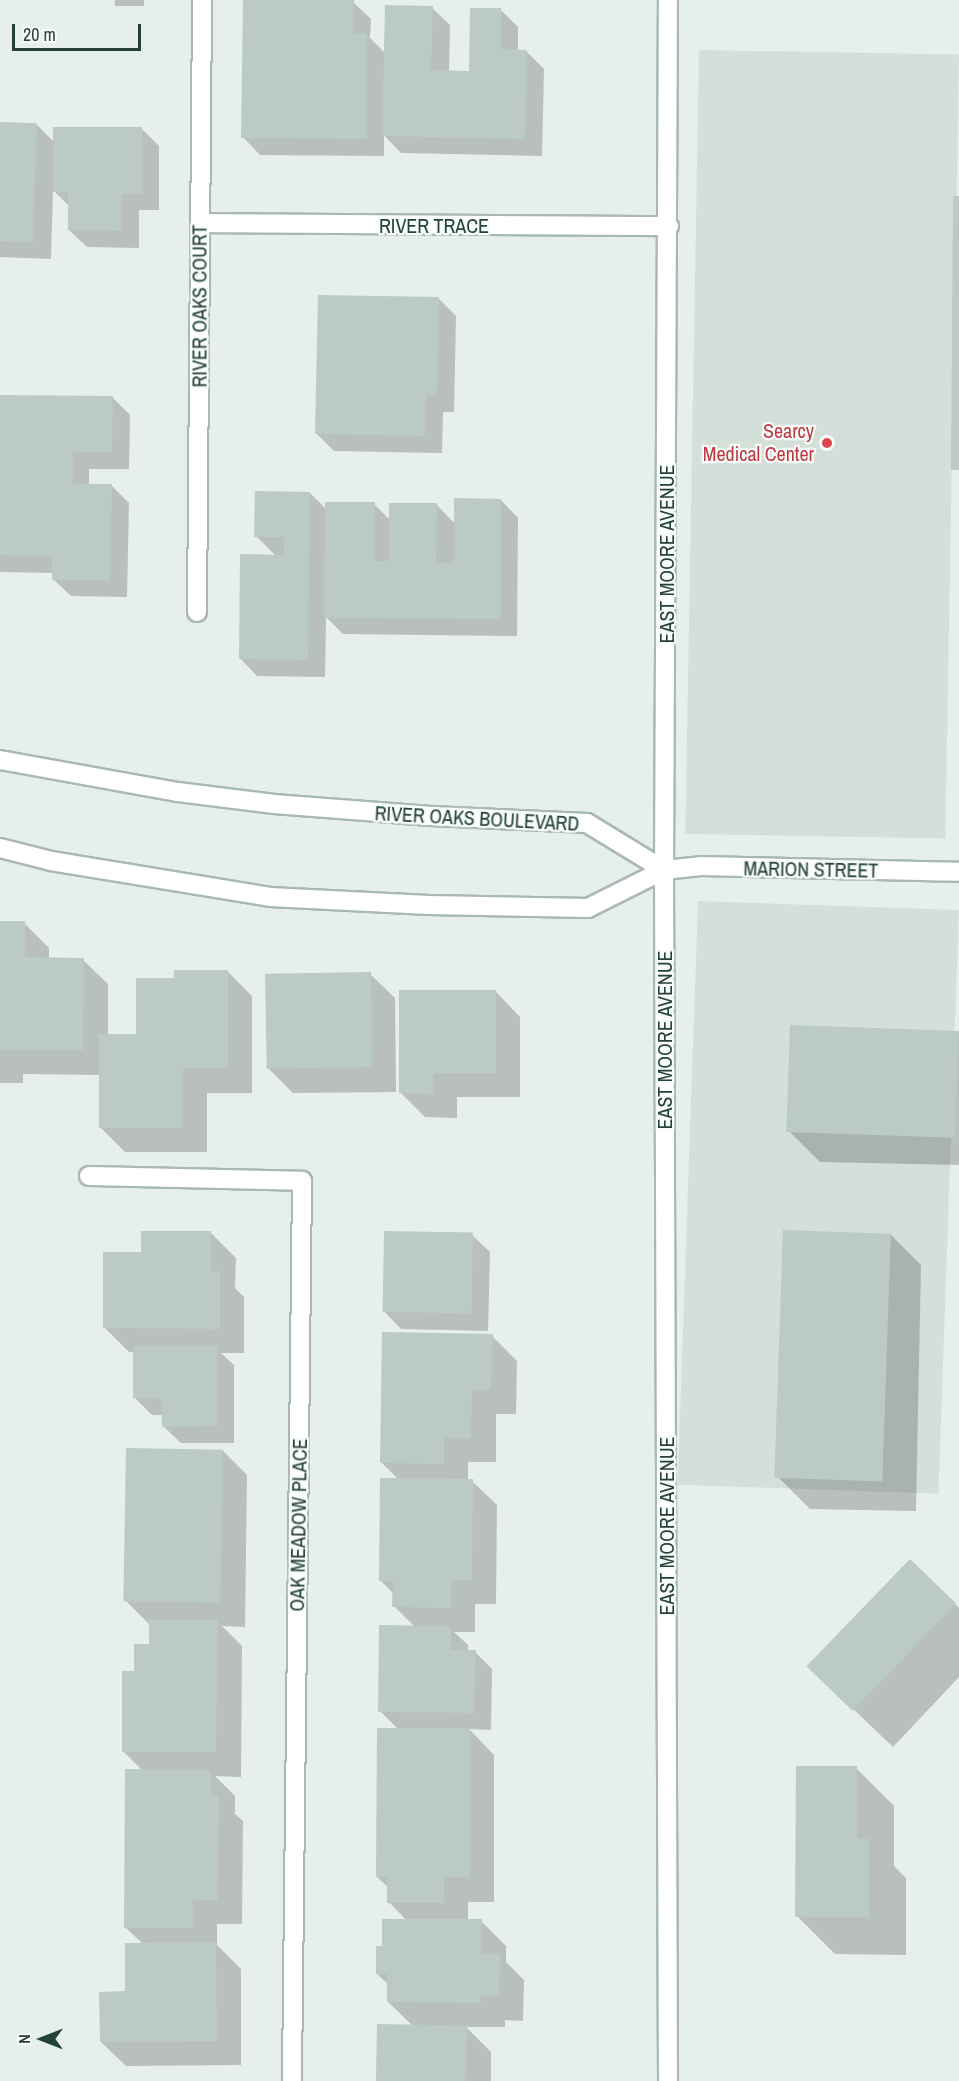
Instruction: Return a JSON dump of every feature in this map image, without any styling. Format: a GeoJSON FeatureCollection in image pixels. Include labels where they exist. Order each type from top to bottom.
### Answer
{"type":"FeatureCollection","features":[{"type":"Feature","properties":{"kind":"street","name":"RIVER OAKS COURT"},"geometry":{"type":"LineString","coordinates":[[196,612],[202,0]]}},
{"type":"Feature","properties":{"kind":"street","name":"EAST MOORE AVENUE"},"geometry":{"type":"LineString","coordinates":[[668,0],[669,226],[664,870],[668,2081]]}},
{"type":"Feature","properties":{"kind":"street","name":"RIVER TRACE"},"geometry":{"type":"LineString","coordinates":[[200,223],[669,226]]}},
{"type":"Feature","properties":{"kind":"street","name":"RIVER OAKS BOULEVARD"},"geometry":{"type":"LineString","coordinates":[[0,760],[178,792],[274,804],[431,816],[587,823],[664,870]]}},
{"type":"Feature","properties":{"kind":"street"},"geometry":{"type":"LineString","coordinates":[[0,848],[51,861],[270,897],[429,905],[588,908],[664,870]]}},
{"type":"Feature","properties":{"kind":"street","name":"MARION STREET"},"geometry":{"type":"LineString","coordinates":[[664,870],[701,866],[959,872]]}},
{"type":"Feature","properties":{"kind":"street","name":"OAK MEADOW PLACE"},"geometry":{"type":"LineString","coordinates":[[89,1176],[302,1181],[292,2081]]}},
{"type":"Feature","properties":{"kind":"shaded area","name":"Searcy Medical Center"},"geometry":{"type":"Polygon","coordinates":[[[699,50],[959,55],[945,838],[685,834],[699,50]]]}},
{"type":"Feature","properties":{"kind":"shaded area"},"geometry":{"type":"Polygon","coordinates":[[[698,901],[959,910],[938,1494],[678,1485],[698,901]]]}},
{"type":"Feature","properties":{"kind":"building"},"geometry":{"type":"Polygon","coordinates":[[[243,0],[354,0],[353,33],[367,33],[367,139],[241,138],[243,0]]]}},
{"type":"Feature","properties":{"kind":"building"},"geometry":{"type":"Polygon","coordinates":[[[385,5],[433,6],[431,70],[469,71],[470,8],[501,8],[501,49],[527,50],[525,139],[382,136],[385,5]]]}},
{"type":"Feature","properties":{"kind":"building"},"geometry":{"type":"Polygon","coordinates":[[[0,122],[37,123],[33,242],[0,241],[0,122]]]}},
{"type":"Feature","properties":{"kind":"building"},"geometry":{"type":"Polygon","coordinates":[[[53,127],[142,127],[142,194],[122,194],[122,231],[68,230],[68,192],[53,192],[53,127]]]}},
{"type":"Feature","properties":{"kind":"building"},"geometry":{"type":"Polygon","coordinates":[[[953,196],[959,196],[959,470],[951,470],[953,196]]]}},
{"type":"Feature","properties":{"kind":"building"},"geometry":{"type":"Polygon","coordinates":[[[318,295],[439,297],[437,396],[426,395],[425,436],[315,434],[318,295]]]}},
{"type":"Feature","properties":{"kind":"building"},"geometry":{"type":"Polygon","coordinates":[[[0,395],[113,396],[112,452],[73,452],[73,484],[112,484],[110,580],[52,580],[52,556],[0,555],[0,395]]]}},
{"type":"Feature","properties":{"kind":"building"},"geometry":{"type":"Polygon","coordinates":[[[255,491],[310,492],[308,660],[239,659],[240,554],[284,555],[284,537],[254,537],[255,491]]]}},
{"type":"Feature","properties":{"kind":"building"},"geometry":{"type":"Polygon","coordinates":[[[454,498],[501,499],[501,619],[324,618],[325,502],[375,502],[374,561],[389,561],[389,503],[437,503],[436,563],[454,563],[454,498]]]}},
{"type":"Feature","properties":{"kind":"building"},"geometry":{"type":"Polygon","coordinates":[[[0,921],[25,921],[25,957],[84,958],[83,1050],[0,1050],[0,921]]]}},
{"type":"Feature","properties":{"kind":"building"},"geometry":{"type":"Polygon","coordinates":[[[174,970],[228,970],[228,1068],[183,1068],[183,1128],[99,1128],[99,1034],[136,1034],[136,978],[174,978],[174,970]]]}},
{"type":"Feature","properties":{"kind":"building"},"geometry":{"type":"Polygon","coordinates":[[[371,972],[373,1067],[267,1069],[265,974],[371,972]]]}},
{"type":"Feature","properties":{"kind":"building"},"geometry":{"type":"Polygon","coordinates":[[[399,990],[496,990],[496,1073],[433,1073],[433,1094],[399,1093],[399,990]]]}},
{"type":"Feature","properties":{"kind":"building"},"geometry":{"type":"Polygon","coordinates":[[[790,1025],[959,1031],[955,1138],[786,1132],[790,1025]]]}},
{"type":"Feature","properties":{"kind":"building"},"geometry":{"type":"Polygon","coordinates":[[[783,1230],[891,1234],[882,1482],[774,1478],[783,1230]]]}},
{"type":"Feature","properties":{"kind":"building"},"geometry":{"type":"Polygon","coordinates":[[[141,1231],[211,1231],[211,1271],[220,1271],[220,1329],[103,1328],[103,1252],[141,1252],[141,1231]]]}},
{"type":"Feature","properties":{"kind":"building"},"geometry":{"type":"Polygon","coordinates":[[[384,1231],[473,1233],[472,1314],[383,1312],[384,1231]]]}},
{"type":"Feature","properties":{"kind":"building"},"geometry":{"type":"Polygon","coordinates":[[[382,1332],[493,1334],[491,1390],[472,1390],[471,1438],[444,1438],[444,1464],[380,1463],[382,1332]]]}},
{"type":"Feature","properties":{"kind":"building"},"geometry":{"type":"Polygon","coordinates":[[[133,1346],[217,1346],[217,1426],[162,1427],[161,1398],[133,1398],[133,1346]]]}},
{"type":"Feature","properties":{"kind":"building"},"geometry":{"type":"Polygon","coordinates":[[[126,1448],[223,1450],[220,1603],[123,1601],[126,1448]]]}},
{"type":"Feature","properties":{"kind":"building"},"geometry":{"type":"Polygon","coordinates":[[[380,1478],[473,1479],[472,1580],[451,1580],[451,1608],[392,1607],[393,1581],[379,1581],[380,1478]]]}},
{"type":"Feature","properties":{"kind":"building"},"geometry":{"type":"Polygon","coordinates":[[[910,1559],[956,1603],[853,1711],[806,1666],[910,1559]]]}},
{"type":"Feature","properties":{"kind":"building"},"geometry":{"type":"Polygon","coordinates":[[[149,1620],[218,1620],[216,1752],[122,1752],[122,1671],[134,1671],[134,1644],[149,1644],[149,1620]]]}},
{"type":"Feature","properties":{"kind":"building"},"geometry":{"type":"Polygon","coordinates":[[[379,1625],[451,1626],[451,1650],[476,1650],[474,1713],[378,1712],[379,1625]]]}},
{"type":"Feature","properties":{"kind":"building"},"geometry":{"type":"Polygon","coordinates":[[[377,1728],[470,1728],[470,1877],[444,1877],[444,1903],[387,1903],[387,1877],[376,1877],[377,1728]]]}},
{"type":"Feature","properties":{"kind":"building"},"geometry":{"type":"Polygon","coordinates":[[[796,1766],[857,1766],[857,1838],[869,1839],[869,1917],[795,1917],[796,1766]]]}},
{"type":"Feature","properties":{"kind":"building"},"geometry":{"type":"Polygon","coordinates":[[[125,1769],[211,1770],[211,1795],[219,1795],[218,1900],[193,1900],[193,1928],[124,1928],[125,1769]]]}},
{"type":"Feature","properties":{"kind":"building"},"geometry":{"type":"Polygon","coordinates":[[[382,1919],[482,1919],[482,1954],[500,1954],[499,1997],[481,1996],[481,2003],[387,2002],[387,1974],[376,1974],[376,1946],[382,1946],[382,1919]]]}},
{"type":"Feature","properties":{"kind":"building"},"geometry":{"type":"Polygon","coordinates":[[[216,1942],[217,2041],[100,2042],[99,1992],[125,1991],[125,1943],[216,1942]]]}},
{"type":"Feature","properties":{"kind":"building"},"geometry":{"type":"Polygon","coordinates":[[[377,2024],[467,2026],[466,2081],[376,2081],[377,2024]]]}},
{"type":"Feature","properties":{"kind":"place","name":"Searcy Medical Center"},"geometry":{"type":"Point","coordinates":[827,443]}}]}
